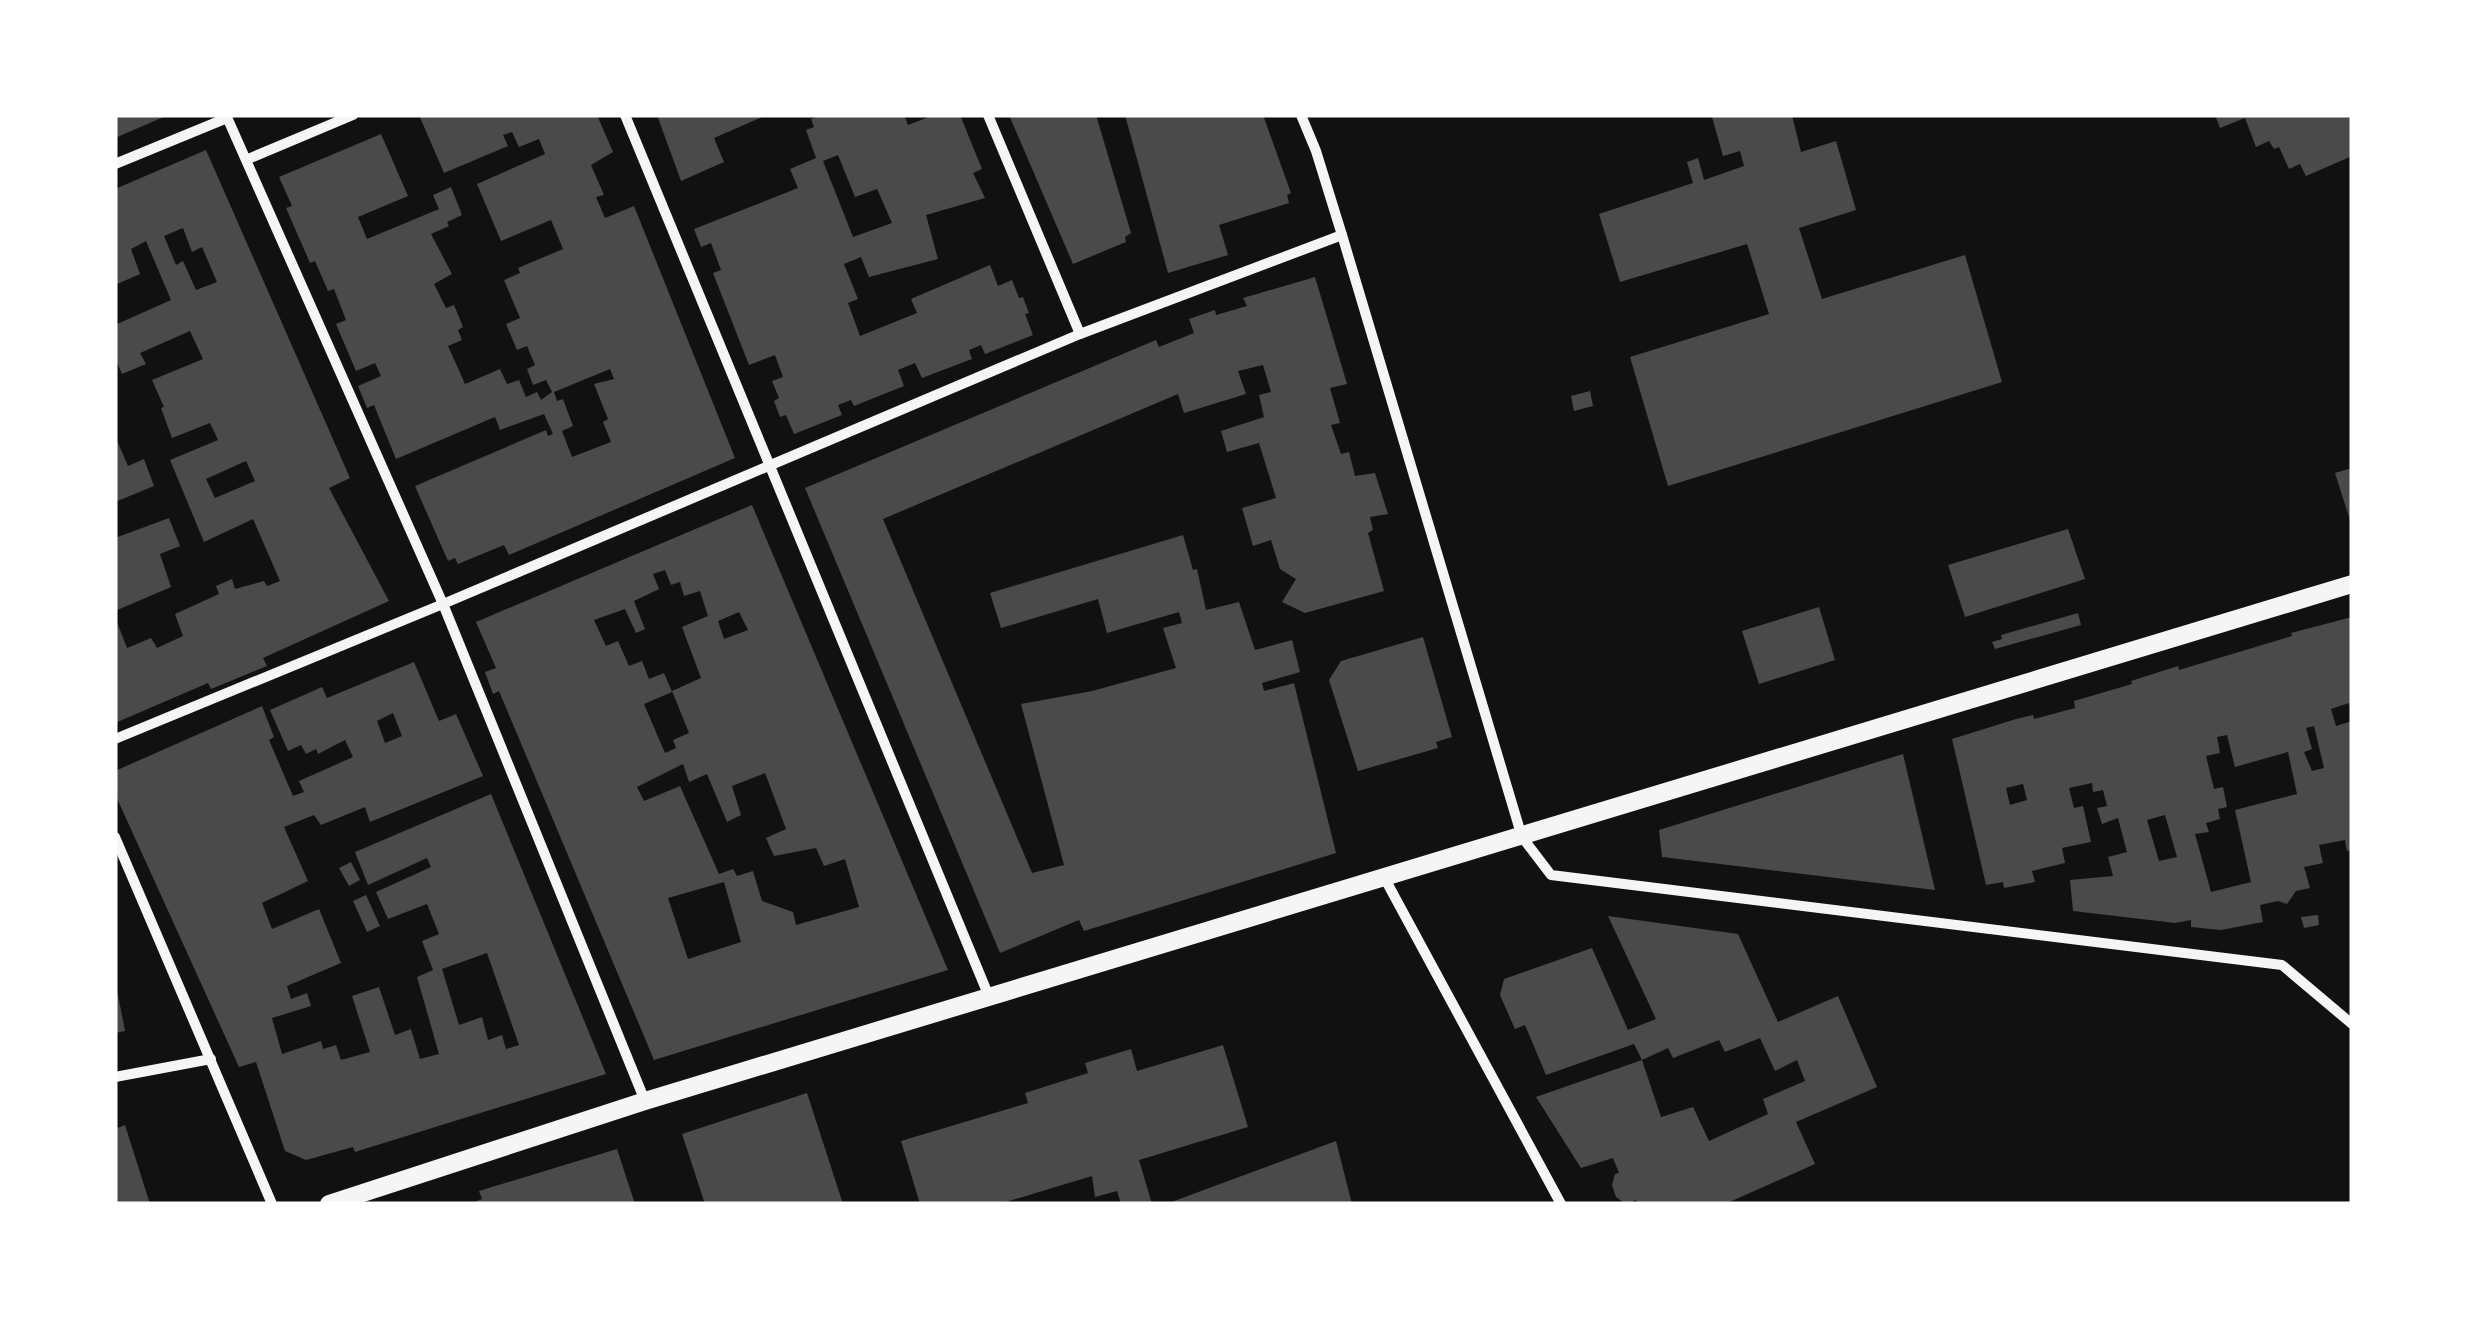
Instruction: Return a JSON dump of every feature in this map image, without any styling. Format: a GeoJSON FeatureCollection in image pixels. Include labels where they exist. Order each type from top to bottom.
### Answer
{"type":"FeatureCollection","features":[{"type":"Feature","properties":{"kind":"street"},"geometry":{"type":"LineString","coordinates":[[248,159],[353,115]]}},
{"type":"Feature","properties":{"kind":"street"},"geometry":{"type":"LineString","coordinates":[[625,115],[990,999]]}},
{"type":"Feature","properties":{"kind":"street"},"geometry":{"type":"LineString","coordinates":[[988,115],[1080,334]]}},
{"type":"Feature","properties":{"kind":"street"},"geometry":{"type":"LineString","coordinates":[[1301,115],[1342,235],[1522,837],[1552,875],[2282,964],[2352,1024]]}},
{"type":"Feature","properties":{"kind":"street"},"geometry":{"type":"LineString","coordinates":[[115,164],[226,116],[443,604],[645,1101]]}},
{"type":"Feature","properties":{"kind":"street"},"geometry":{"type":"LineString","coordinates":[[115,739],[1080,334],[1342,235]]}},
{"type":"Feature","properties":{"kind":"street"},"geometry":{"type":"LineString","coordinates":[[329,1204],[645,1101],[2352,584]]}},
{"type":"Feature","properties":{"kind":"street"},"geometry":{"type":"LineString","coordinates":[[115,837],[272,1204]]}},
{"type":"Feature","properties":{"kind":"street"},"geometry":{"type":"LineString","coordinates":[[1385,879],[1561,1204]]}},
{"type":"Feature","properties":{"kind":"street"},"geometry":{"type":"LineString","coordinates":[[115,1077],[212,1059]]}},
{"type":"Feature","properties":{"kind":"building"},"geometry":{"type":"Polygon","coordinates":[[[115,115],[168,115],[115,138],[115,115]]]}},
{"type":"Feature","properties":{"kind":"building"},"geometry":{"type":"Polygon","coordinates":[[[419,115],[597,115],[613,152],[591,165],[604,195],[596,197],[605,218],[634,206],[735,458],[509,555],[504,545],[458,564],[455,558],[448,561],[415,486],[546,430],[548,436],[553,434],[544,414],[500,430],[495,417],[396,459],[374,405],[367,408],[358,386],[381,376],[375,363],[356,371],[336,324],[346,320],[334,289],[328,291],[315,261],[310,263],[286,208],[292,206],[279,177],[381,134],[408,196],[358,217],[367,239],[439,209],[433,195],[451,187],[462,215],[431,234],[452,274],[434,284],[446,308],[454,305],[463,327],[458,330],[462,340],[448,346],[465,384],[500,369],[507,384],[519,380],[526,397],[537,392],[541,400],[552,392],[546,380],[533,385],[527,369],[535,365],[527,346],[517,350],[506,324],[520,318],[504,280],[520,273],[518,268],[563,249],[551,220],[501,241],[477,184],[545,154],[539,139],[519,147],[512,132],[503,135],[508,146],[444,173],[419,115]],[[610,369],[554,392],[557,401],[563,399],[573,426],[562,431],[572,457],[611,442],[603,422],[608,419],[594,384],[614,379],[610,369]]]}},
{"type":"Feature","properties":{"kind":"building"},"geometry":{"type":"Polygon","coordinates":[[[657,115],[767,115],[714,138],[724,162],[681,181],[657,115]]]}},
{"type":"Feature","properties":{"kind":"building"},"geometry":{"type":"Polygon","coordinates":[[[822,115],[904,115],[908,125],[934,115],[960,115],[982,169],[973,173],[985,198],[926,215],[938,259],[869,277],[861,257],[844,264],[858,299],[848,303],[860,336],[917,313],[911,299],[990,265],[998,286],[1012,280],[1019,298],[1023,297],[1033,335],[985,354],[981,345],[969,350],[972,359],[922,378],[915,363],[898,370],[904,386],[854,406],[851,400],[838,405],[842,415],[794,434],[786,415],[780,417],[774,401],[779,398],[772,381],[783,377],[775,355],[749,365],[713,273],[721,270],[711,243],[701,247],[694,229],[798,188],[790,169],[816,158],[806,130],[814,127],[811,119],[822,115]],[[838,155],[823,161],[853,237],[892,223],[877,189],[855,197],[838,155]]]}},
{"type":"Feature","properties":{"kind":"building"},"geometry":{"type":"Polygon","coordinates":[[[1009,115],[1096,115],[1131,233],[1125,237],[1126,242],[1073,264],[1009,115]]]}},
{"type":"Feature","properties":{"kind":"building"},"geometry":{"type":"Polygon","coordinates":[[[1125,115],[1263,115],[1291,193],[1287,195],[1289,203],[1219,225],[1228,255],[1168,273],[1125,115]]]}},
{"type":"Feature","properties":{"kind":"building"},"geometry":{"type":"Polygon","coordinates":[[[1792,115],[1801,152],[1836,141],[1856,210],[1799,228],[1822,299],[1965,255],[2002,382],[1668,486],[1630,357],[1769,314],[1747,244],[1620,282],[1599,214],[1693,183],[1687,162],[1698,158],[1704,180],[1744,166],[1740,151],[1723,156],[1712,117],[1792,115]]]}},
{"type":"Feature","properties":{"kind":"building"},"geometry":{"type":"Polygon","coordinates":[[[2215,115],[2352,115],[2352,156],[2306,176],[2300,164],[2289,169],[2279,147],[2274,149],[2269,141],[2256,147],[2245,118],[2220,128],[2215,115]]]}},
{"type":"Feature","properties":{"kind":"building"},"geometry":{"type":"Polygon","coordinates":[[[206,150],[350,478],[329,488],[389,601],[263,658],[267,666],[211,689],[208,683],[115,723],[115,617],[127,648],[151,638],[157,648],[183,636],[175,614],[219,594],[216,586],[232,579],[235,589],[280,581],[253,519],[204,542],[170,460],[218,440],[210,423],[172,438],[152,380],[203,359],[190,331],[140,353],[146,364],[122,374],[115,358],[115,325],[171,300],[146,241],[131,249],[140,274],[115,285],[115,189],[206,150]],[[183,228],[164,236],[176,265],[183,261],[196,290],[217,282],[202,247],[192,252],[183,228]],[[246,461],[206,479],[215,498],[255,481],[246,461]]]}},
{"type":"Feature","properties":{"kind":"building"},"geometry":{"type":"Polygon","coordinates":[[[1315,277],[1347,384],[1330,388],[1340,423],[1331,425],[1341,454],[1349,452],[1355,476],[1375,473],[1388,514],[1370,517],[1373,530],[1368,533],[1384,591],[1305,613],[1282,602],[1296,579],[1280,569],[1271,540],[1253,546],[1242,508],[1276,498],[1259,443],[1227,452],[1221,431],[1264,417],[1259,395],[1271,392],[1263,365],[1238,371],[1246,394],[1184,413],[1178,394],[883,519],[1032,873],[1064,865],[1021,704],[1092,691],[1176,668],[1163,628],[1182,623],[1179,612],[1107,633],[1098,599],[1001,628],[990,593],[1183,535],[1193,570],[1197,569],[1206,610],[1239,602],[1255,650],[1292,640],[1300,672],[1262,683],[1264,691],[1294,683],[1336,853],[1084,931],[1079,920],[1000,953],[805,488],[1156,340],[1159,347],[1194,333],[1189,319],[1215,310],[1216,315],[1247,306],[1243,298],[1315,277]]]}},
{"type":"Feature","properties":{"kind":"building"},"geometry":{"type":"Polygon","coordinates":[[[1590,391],[1593,406],[1574,411],[1571,396],[1590,391]]]}},
{"type":"Feature","properties":{"kind":"building"},"geometry":{"type":"Polygon","coordinates":[[[115,436],[128,466],[144,459],[154,486],[115,502],[115,436]]]}},
{"type":"Feature","properties":{"kind":"building"},"geometry":{"type":"Polygon","coordinates":[[[2352,468],[2352,522],[2351,523],[2335,473],[2352,468]]]}},
{"type":"Feature","properties":{"kind":"building"},"geometry":{"type":"Polygon","coordinates":[[[752,505],[948,970],[654,1060],[499,691],[493,694],[485,672],[496,668],[476,622],[752,505]],[[665,570],[653,574],[659,589],[634,601],[645,629],[636,633],[625,609],[594,620],[606,646],[618,641],[629,666],[642,661],[649,679],[664,673],[672,692],[644,704],[665,753],[676,748],[673,740],[689,733],[672,691],[701,678],[682,627],[708,616],[700,591],[684,596],[680,582],[671,585],[665,570]],[[739,612],[718,621],[724,639],[748,630],[739,612]],[[683,764],[637,787],[644,801],[680,786],[719,874],[733,869],[737,876],[753,871],[762,901],[793,912],[796,925],[859,907],[845,859],[824,866],[816,848],[774,856],[766,838],[786,829],[765,773],[732,786],[741,815],[727,822],[707,774],[689,782],[683,764]],[[724,882],[668,898],[688,959],[741,942],[724,882]]]}},
{"type":"Feature","properties":{"kind":"building"},"geometry":{"type":"Polygon","coordinates":[[[169,518],[180,546],[160,554],[171,587],[115,611],[115,538],[169,518]]]}},
{"type":"Feature","properties":{"kind":"building"},"geometry":{"type":"Polygon","coordinates":[[[2068,529],[2085,579],[1965,617],[1948,565],[2068,529]]]}},
{"type":"Feature","properties":{"kind":"building"},"geometry":{"type":"Polygon","coordinates":[[[1819,607],[1835,660],[1759,684],[1742,631],[1819,607]]]}},
{"type":"Feature","properties":{"kind":"building"},"geometry":{"type":"Polygon","coordinates":[[[2078,613],[2081,625],[1995,649],[1992,642],[2002,639],[2001,635],[2078,613]]]}},
{"type":"Feature","properties":{"kind":"building"},"geometry":{"type":"Polygon","coordinates":[[[2352,617],[2352,712],[2349,703],[2331,709],[2336,726],[2352,721],[2352,850],[2347,851],[2345,840],[2319,845],[2323,863],[2304,867],[2310,888],[2296,891],[2287,904],[2278,901],[2260,905],[2263,922],[2221,930],[2191,927],[2191,920],[2175,923],[2073,911],[2070,880],[2113,876],[2108,857],[2127,852],[2118,818],[2102,824],[2097,808],[2107,806],[2103,790],[2093,792],[2092,783],[2069,788],[2074,808],[2083,806],[2091,842],[2062,848],[2065,863],[2032,871],[2035,882],[2004,888],[2003,882],[1986,885],[1952,739],[2016,719],[2033,715],[2034,719],[2075,708],[2074,701],[2132,684],[2131,681],[2178,666],[2179,670],[2292,636],[2291,633],[2352,617]],[[2314,726],[2306,728],[2312,749],[2304,752],[2312,771],[2324,768],[2314,726]],[[2227,735],[2217,737],[2220,753],[2206,756],[2214,789],[2223,787],[2227,807],[2218,809],[2220,819],[2206,823],[2209,832],[2195,834],[2211,892],[2251,882],[2235,810],[2297,794],[2288,752],[2235,767],[2227,735]],[[2023,784],[2006,788],[2010,805],[2027,800],[2023,784]],[[2165,815],[2147,820],[2159,861],[2177,857],[2165,815]]]}},
{"type":"Feature","properties":{"kind":"building"},"geometry":{"type":"Polygon","coordinates":[[[1423,637],[1452,737],[1436,742],[1438,748],[1358,771],[1329,680],[1341,661],[1423,637]]]}},
{"type":"Feature","properties":{"kind":"building"},"geometry":{"type":"Polygon","coordinates":[[[414,662],[439,721],[456,714],[483,776],[370,822],[365,807],[321,825],[314,815],[284,827],[308,881],[262,903],[272,929],[319,909],[341,963],[287,986],[291,999],[307,993],[311,1006],[272,1018],[282,1054],[321,1041],[323,1049],[336,1045],[341,1060],[370,1052],[352,996],[379,987],[395,1035],[411,1029],[420,1059],[439,1054],[417,977],[433,970],[422,941],[439,934],[427,904],[388,919],[376,892],[431,867],[427,858],[368,885],[355,852],[491,794],[606,1074],[355,1152],[353,1147],[306,1160],[285,1151],[256,1062],[239,1067],[115,794],[115,771],[262,706],[274,737],[269,740],[293,796],[304,792],[299,781],[353,757],[345,740],[318,754],[316,749],[306,754],[301,745],[288,751],[270,710],[322,687],[327,698],[414,662]],[[393,713],[377,721],[385,743],[402,736],[393,713]],[[487,953],[442,969],[459,1025],[482,1017],[488,1040],[502,1035],[506,1049],[519,1045],[487,953]]]}},
{"type":"Feature","properties":{"kind":"building"},"geometry":{"type":"Polygon","coordinates":[[[1903,754],[1935,890],[1662,857],[1659,830],[1903,754]]]}},
{"type":"Feature","properties":{"kind":"building"},"geometry":{"type":"Polygon","coordinates":[[[351,862],[360,880],[349,886],[339,868],[351,862]]]}},
{"type":"Feature","properties":{"kind":"building"},"geometry":{"type":"Polygon","coordinates":[[[366,895],[380,926],[367,932],[353,901],[366,895]]]}},
{"type":"Feature","properties":{"kind":"building"},"geometry":{"type":"Polygon","coordinates":[[[2318,915],[2319,925],[2304,928],[2301,917],[2318,915]]]}},
{"type":"Feature","properties":{"kind":"building"},"geometry":{"type":"Polygon","coordinates":[[[1608,916],[1738,934],[1778,1022],[1838,996],[1877,1087],[1796,1122],[1815,1164],[1725,1204],[1638,1204],[1636,1200],[1626,1204],[1616,1197],[1612,1185],[1619,1173],[1613,1158],[1581,1168],[1536,1097],[1642,1060],[1634,1044],[1546,1075],[1525,1025],[1515,1029],[1500,995],[1504,979],[1592,948],[1628,1030],[1656,1019],[1608,916]],[[1760,1038],[1725,1052],[1719,1040],[1673,1058],[1668,1048],[1642,1060],[1661,1117],[1693,1107],[1709,1141],[1768,1114],[1763,1099],[1805,1081],[1797,1060],[1775,1071],[1760,1038]]]}},
{"type":"Feature","properties":{"kind":"building"},"geometry":{"type":"Polygon","coordinates":[[[115,980],[125,1031],[115,1033],[115,980]]]}},
{"type":"Feature","properties":{"kind":"building"},"geometry":{"type":"Polygon","coordinates":[[[1223,1045],[1248,1127],[1139,1160],[1152,1204],[1121,1204],[1117,1191],[1095,1197],[1092,1176],[999,1204],[920,1204],[901,1141],[1028,1103],[1025,1093],[1088,1073],[1085,1063],[1131,1049],[1137,1071],[1223,1045]]]}},
{"type":"Feature","properties":{"kind":"building"},"geometry":{"type":"Polygon","coordinates":[[[807,1093],[843,1204],[705,1204],[682,1134],[807,1093]]]}},
{"type":"Feature","properties":{"kind":"building"},"geometry":{"type":"Polygon","coordinates":[[[125,1125],[150,1204],[115,1204],[115,1129],[125,1125]]]}},
{"type":"Feature","properties":{"kind":"building"},"geometry":{"type":"Polygon","coordinates":[[[1336,1141],[1352,1204],[1166,1204],[1336,1141]]]}},
{"type":"Feature","properties":{"kind":"building"},"geometry":{"type":"Polygon","coordinates":[[[617,1149],[635,1204],[470,1204],[482,1199],[479,1191],[617,1149]]]}}]}
